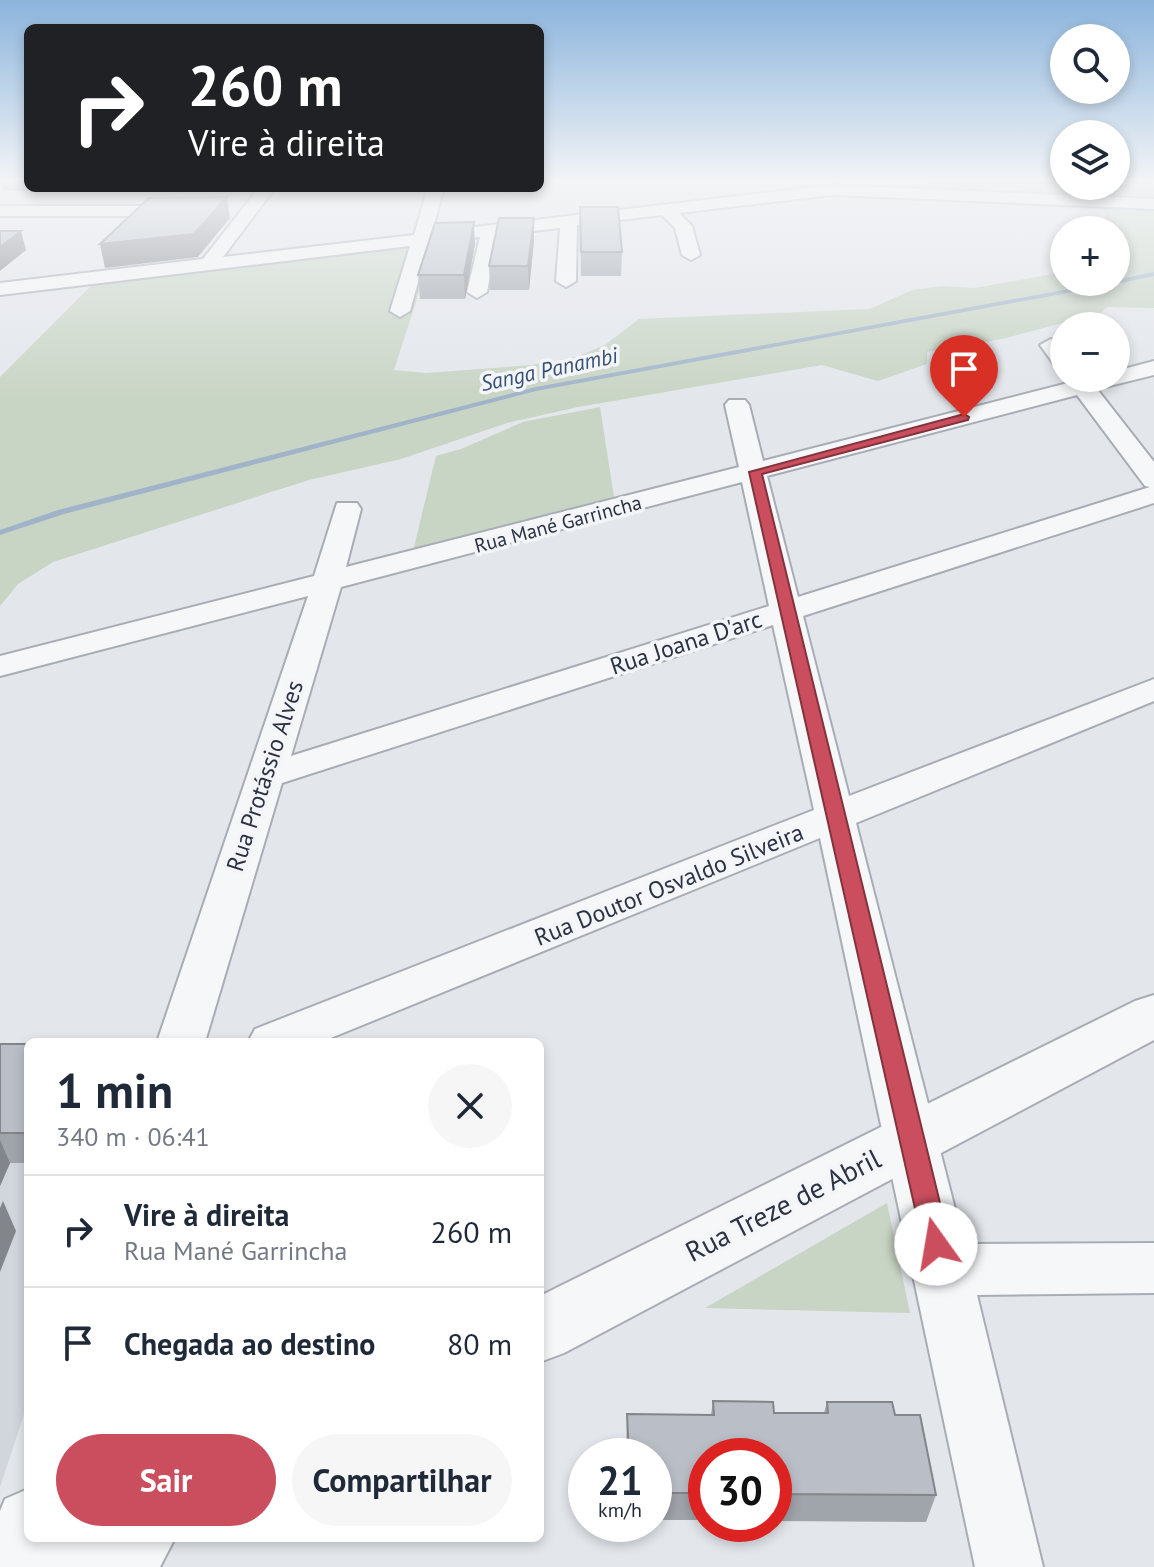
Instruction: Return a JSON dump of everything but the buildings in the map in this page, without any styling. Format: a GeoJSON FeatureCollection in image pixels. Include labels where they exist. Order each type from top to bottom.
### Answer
{"type":"FeatureCollection","features":[{"type":"Feature","properties":{"kind":"street"},"geometry":{"type":"LineString","coordinates":[[207,266],[217,253]]}},
{"type":"Feature","properties":{"kind":"street"},"geometry":{"type":"LineString","coordinates":[[0,289],[320,253]]}},
{"type":"Feature","properties":{"kind":"street"},"geometry":{"type":"LineString","coordinates":[[400,311],[415,253]]}},
{"type":"Feature","properties":{"kind":"street"},"geometry":{"type":"LineString","coordinates":[[477,292],[485,253]]}},
{"type":"Feature","properties":{"kind":"street"},"geometry":{"type":"LineString","coordinates":[[566,281],[567,253]]}},
{"type":"Feature","properties":{"kind":"street","name":"Rua Mané Garrincha"},"geometry":{"type":"LineString","coordinates":[[1130,374],[1154,368]]}},
{"type":"Feature","properties":{"kind":"street","name":"Rua Mané Garrincha"},"geometry":{"type":"LineString","coordinates":[[0,666],[755,472],[1050,390]]}},
{"type":"Feature","properties":{"kind":"street"},"geometry":{"type":"LineString","coordinates":[[1088,392],[1154,480]]}},
{"type":"Feature","properties":{"kind":"street"},"geometry":{"type":"LineString","coordinates":[[737,405],[943,1270],[1009,1567]]}},
{"type":"Feature","properties":{"kind":"street","name":"Rua Joana D'arc"},"geometry":{"type":"LineString","coordinates":[[263,777],[1154,494]]}},
{"type":"Feature","properties":{"kind":"street","name":"Rua Protássio Alves"},"geometry":{"type":"LineString","coordinates":[[182,1038],[327,584],[347,509]]}},
{"type":"Feature","properties":{"kind":"street","name":"Rua Doutor Osvaldo Silveira"},"geometry":{"type":"LineString","coordinates":[[282,1038],[1154,689]]}},
{"type":"Feature","properties":{"kind":"street","name":"Rua Treze de Abril"},"geometry":{"type":"LineString","coordinates":[[544,1328],[1154,1015]]}},
{"type":"Feature","properties":{"kind":"street"},"geometry":{"type":"LineString","coordinates":[[943,1270],[1154,1268]]}},
{"type":"Feature","properties":{"kind":"street"},"geometry":{"type":"LineString","coordinates":[[14,1567],[24,1535]]}},
{"type":"Feature","properties":{"kind":"street"},"geometry":{"type":"LineString","coordinates":[[81,1567],[129,1542]]}},
{"type":"Feature","properties":{"kind":"shaded area"},"geometry":{"type":"Polygon","coordinates":[[[0,1073],[24,1074],[24,1414],[0,1487],[0,1073]]]}},
{"type":"Feature","properties":{"kind":"green space"},"geometry":{"type":"Polygon","coordinates":[[[354,253],[432,253],[394,370],[426,373],[532,365],[576,357],[605,345],[639,319],[870,309],[912,290],[942,286],[975,288],[1050,275],[1050,296],[1130,296],[1130,253],[1154,253],[1154,308],[1108,307],[1101,312],[1050,312],[1050,326],[1002,339],[927,352],[927,364],[878,381],[822,365],[578,407],[507,423],[401,459],[309,480],[53,562],[18,584],[0,606],[0,377],[91,286],[354,253]]]}},
{"type":"Feature","properties":{"kind":"green space"},"geometry":{"type":"Polygon","coordinates":[[[600,407],[614,497],[413,551],[436,456],[461,449],[523,422],[600,407]]]}},
{"type":"Feature","properties":{"kind":"green space"},"geometry":{"type":"Polygon","coordinates":[[[887,1203],[910,1313],[705,1308],[887,1203]]]}},
{"type":"Feature","properties":{"kind":"waterway","name":"Sanga Panambi"},"geometry":{"type":"LineString","coordinates":[[1130,279],[1154,274]]}},
{"type":"Feature","properties":{"kind":"waterway","name":"Sanga Panambi"},"geometry":{"type":"LineString","coordinates":[[0,533],[61,512],[536,389],[1050,294]]}},
{"type":"Feature","properties":{"kind":"route"},"geometry":{"type":"LineString","coordinates":[[936,1244],[755,472],[964,417]]}}]}
